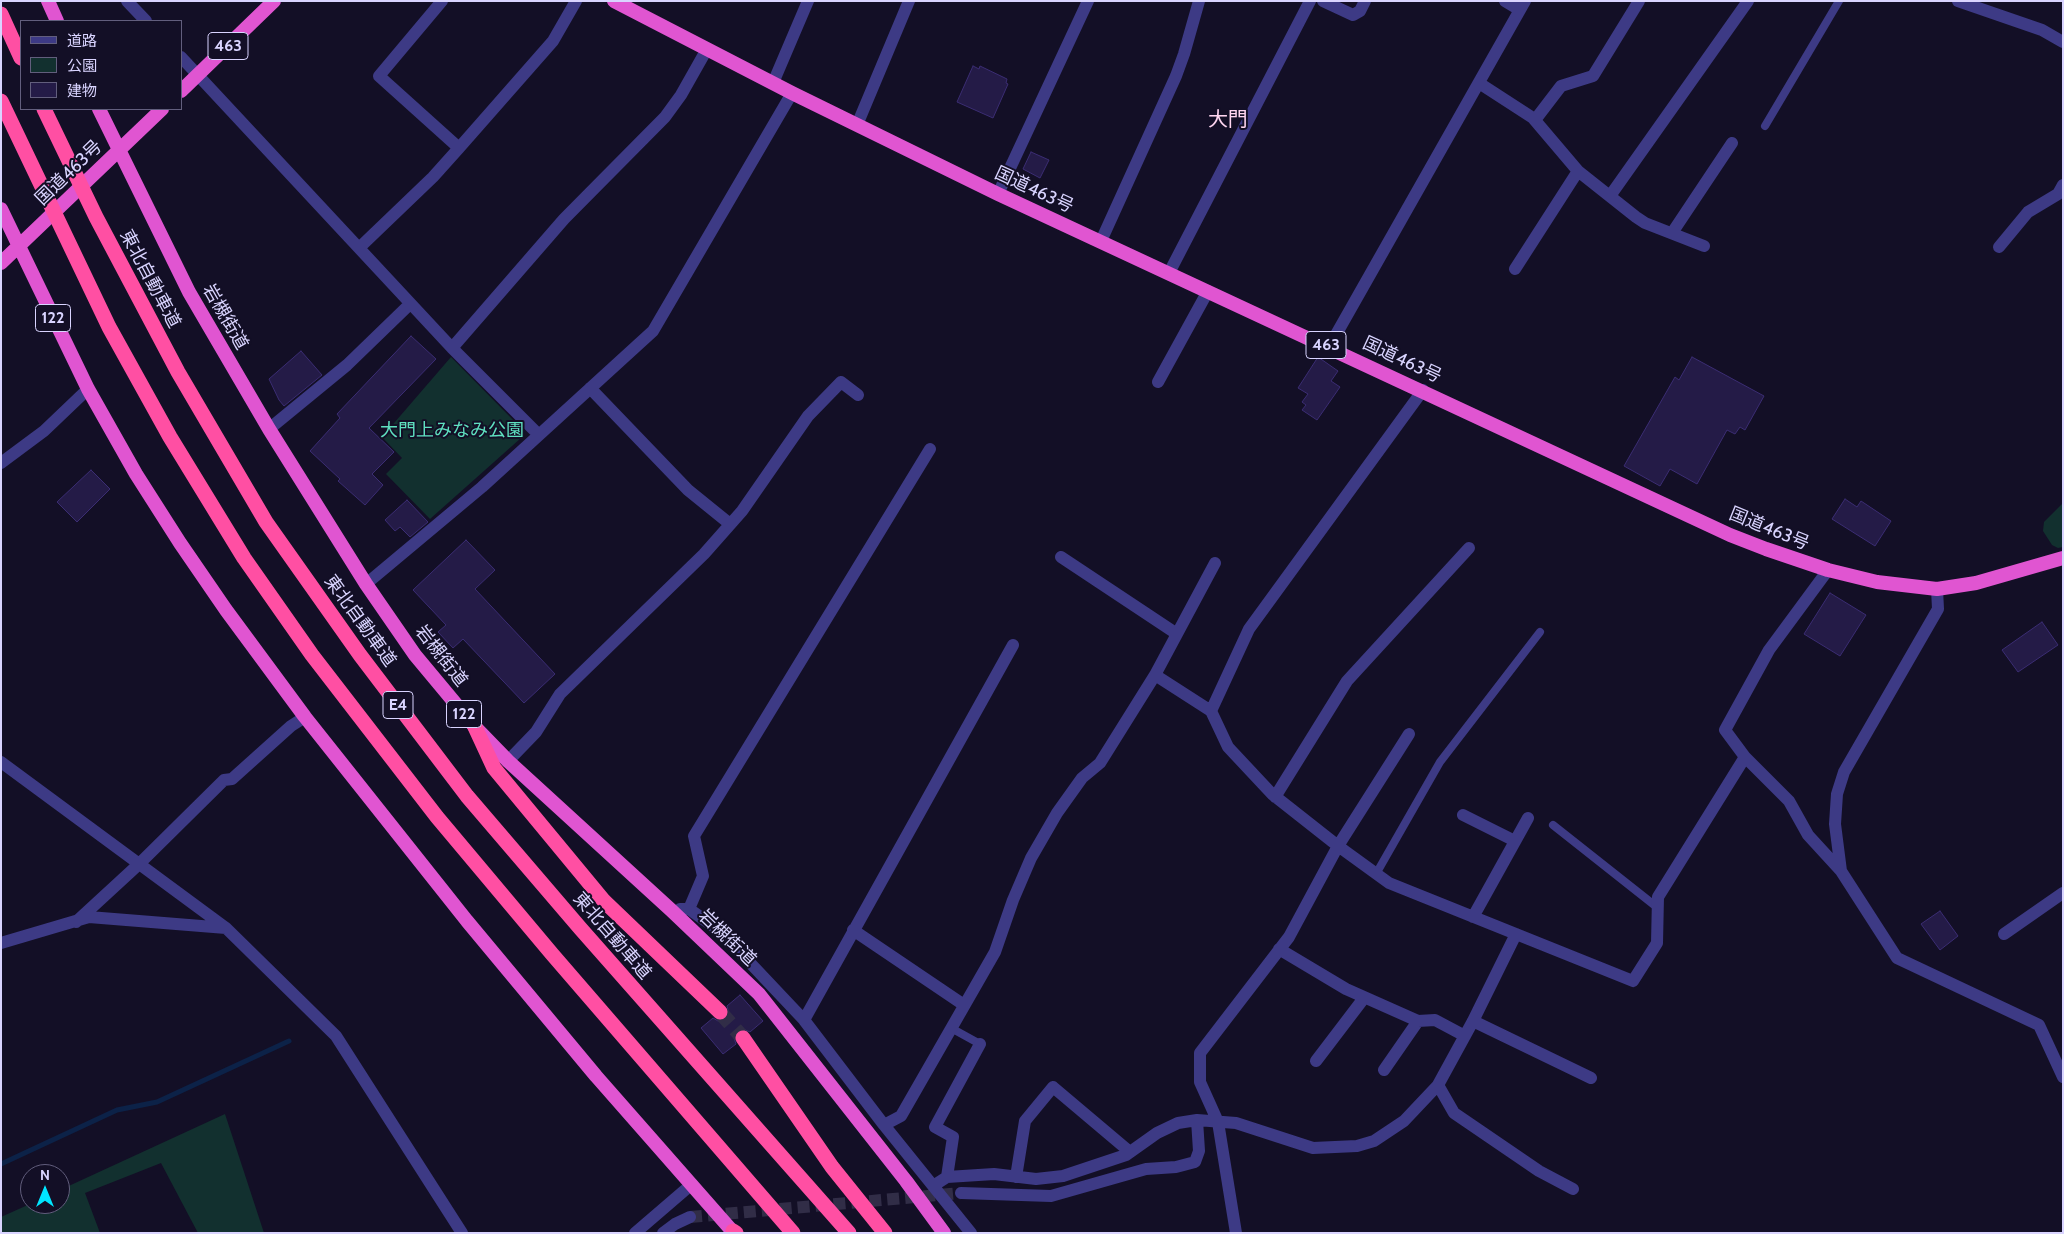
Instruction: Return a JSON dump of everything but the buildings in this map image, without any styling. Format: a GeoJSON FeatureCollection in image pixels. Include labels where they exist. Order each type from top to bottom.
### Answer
{"type":"FeatureCollection","features":[{"type":"Feature","properties":{"kind":"highway"},"geometry":{"type":"LineString","coordinates":[[48,1],[57,20]]}},
{"type":"Feature","properties":{"kind":"highway","name":"463"},"geometry":{"type":"LineString","coordinates":[[182,89],[274,1]]}},
{"type":"Feature","properties":{"kind":"highway","name":"国道463号"},"geometry":{"type":"LineString","coordinates":[[614,1],[792,93],[998,194],[1423,390],[1730,535],[1796,561],[1887,583],[1937,589],[1976,583],[2063,558]]}},
{"type":"Feature","properties":{"kind":"highway"},"geometry":{"type":"LineString","coordinates":[[1,14],[20,56]]}},
{"type":"Feature","properties":{"kind":"highway","name":"E4"},"geometry":{"type":"LineString","coordinates":[[1,101],[109,327],[180,453],[244,558],[272,599],[312,656],[437,817],[552,954],[794,1233]]}},
{"type":"Feature","properties":{"kind":"highway","name":"東北自動車道"},"geometry":{"type":"LineString","coordinates":[[44,110],[96,217],[178,372],[266,522],[360,656],[467,796],[580,928],[849,1233]]}},
{"type":"Feature","properties":{"kind":"highway","name":"岩槻街道"},"geometry":{"type":"LineString","coordinates":[[99,110],[189,292],[269,429],[366,584],[414,655],[475,727],[508,761],[671,910],[759,994],[906,1181],[944,1233]]}},
{"type":"Feature","properties":{"kind":"highway","name":"国道463号"},"geometry":{"type":"LineString","coordinates":[[1,263],[161,110]]}},
{"type":"Feature","properties":{"kind":"highway","name":"122"},"geometry":{"type":"LineString","coordinates":[[1,209],[88,389],[136,474],[180,544],[226,610],[305,718],[467,920],[596,1076],[734,1232]]}},
{"type":"Feature","properties":{"kind":"highway"},"geometry":{"type":"LineString","coordinates":[[475,727],[494,768],[604,901],[720,1012]]}},
{"type":"Feature","properties":{"kind":"highway"},"geometry":{"type":"LineString","coordinates":[[743,1038],[832,1166],[884,1233]]}},
{"type":"Feature","properties":{"kind":"street"},"geometry":{"type":"LineString","coordinates":[[127,1],[145,20]]}},
{"type":"Feature","properties":{"kind":"street"},"geometry":{"type":"LineString","coordinates":[[442,1],[379,76],[458,148]]}},
{"type":"Feature","properties":{"kind":"street"},"geometry":{"type":"LineString","coordinates":[[359,248],[433,177],[553,41],[576,1]]}},
{"type":"Feature","properties":{"kind":"street"},"geometry":{"type":"LineString","coordinates":[[773,83],[808,1]]}},
{"type":"Feature","properties":{"kind":"street"},"geometry":{"type":"LineString","coordinates":[[857,125],[909,1]]}},
{"type":"Feature","properties":{"kind":"street"},"geometry":{"type":"LineString","coordinates":[[998,194],[1088,1]]}},
{"type":"Feature","properties":{"kind":"street"},"geometry":{"type":"LineString","coordinates":[[1101,241],[1176,76],[1199,1]]}},
{"type":"Feature","properties":{"kind":"street"},"geometry":{"type":"LineString","coordinates":[[1169,273],[1310,1]]}},
{"type":"Feature","properties":{"kind":"street"},"geometry":{"type":"LineString","coordinates":[[1323,1],[1353,15],[1360,12],[1366,1]]}},
{"type":"Feature","properties":{"kind":"street"},"geometry":{"type":"LineString","coordinates":[[1329,347],[1522,6],[1505,1]]}},
{"type":"Feature","properties":{"kind":"street"},"geometry":{"type":"LineString","coordinates":[[1535,120],[1561,86],[1593,76],[1639,1]]}},
{"type":"Feature","properties":{"kind":"street"},"geometry":{"type":"LineString","coordinates":[[1610,196],[1748,1]]}},
{"type":"Feature","properties":{"kind":"street"},"geometry":{"type":"LineString","coordinates":[[1958,1],[2042,30],[2063,42]]}},
{"type":"Feature","properties":{"kind":"street"},"geometry":{"type":"LineString","coordinates":[[452,348],[564,219],[665,117],[707,49]]}},
{"type":"Feature","properties":{"kind":"street"},"geometry":{"type":"LineString","coordinates":[[182,58],[410,304],[539,435]]}},
{"type":"Feature","properties":{"kind":"street"},"geometry":{"type":"LineString","coordinates":[[1479,83],[1535,120],[1578,171],[1645,223],[1704,246]]}},
{"type":"Feature","properties":{"kind":"street"},"geometry":{"type":"LineString","coordinates":[[366,584],[482,487],[653,331],[792,93]]}},
{"type":"Feature","properties":{"kind":"street"},"geometry":{"type":"LineString","coordinates":[[1672,233],[1732,143]]}},
{"type":"Feature","properties":{"kind":"street"},"geometry":{"type":"LineString","coordinates":[[1514,269],[1578,171]]}},
{"type":"Feature","properties":{"kind":"street"},"geometry":{"type":"LineString","coordinates":[[1999,248],[2028,212],[2058,194],[2063,185]]}},
{"type":"Feature","properties":{"kind":"street"},"geometry":{"type":"LineString","coordinates":[[1158,382],[1208,291]]}},
{"type":"Feature","properties":{"kind":"street"},"geometry":{"type":"LineString","coordinates":[[269,429],[347,365],[410,304]]}},
{"type":"Feature","properties":{"kind":"street"},"geometry":{"type":"LineString","coordinates":[[508,761],[536,732],[560,694],[704,554],[742,511],[808,416],[840,382],[858,395]]}},
{"type":"Feature","properties":{"kind":"street"},"geometry":{"type":"LineString","coordinates":[[590,388],[688,490],[730,524]]}},
{"type":"Feature","properties":{"kind":"street"},"geometry":{"type":"LineString","coordinates":[[1,463],[44,431],[88,389]]}},
{"type":"Feature","properties":{"kind":"street"},"geometry":{"type":"LineString","coordinates":[[1211,711],[1249,629],[1423,390]]}},
{"type":"Feature","properties":{"kind":"street"},"geometry":{"type":"LineString","coordinates":[[689,909],[702,876],[694,836],[930,449]]}},
{"type":"Feature","properties":{"kind":"street"},"geometry":{"type":"LineString","coordinates":[[1275,796],[1347,681],[1469,548]]}},
{"type":"Feature","properties":{"kind":"street"},"geometry":{"type":"LineString","coordinates":[[1061,557],[1177,634]]}},
{"type":"Feature","properties":{"kind":"street"},"geometry":{"type":"LineString","coordinates":[[884,1125],[901,1116],[995,952],[1012,900],[1031,858],[1057,813],[1082,778],[1100,763],[1155,674],[1215,563]]}},
{"type":"Feature","properties":{"kind":"street"},"geometry":{"type":"LineString","coordinates":[[1828,570],[1769,650],[1725,730],[1745,757],[1789,801],[1808,835],[1841,871],[1897,958],[2039,1025],[2060,1064],[2063,1077]]}},
{"type":"Feature","properties":{"kind":"street"},"geometry":{"type":"LineString","coordinates":[[1841,871],[1835,824],[1837,794],[1844,772],[1938,609],[1937,589]]}},
{"type":"Feature","properties":{"kind":"street"},"geometry":{"type":"LineString","coordinates":[[804,1020],[1013,645]]}},
{"type":"Feature","properties":{"kind":"street"},"geometry":{"type":"LineString","coordinates":[[1155,674],[1211,711],[1228,747],[1275,796],[1338,846],[1389,883],[1633,980],[1657,943],[1658,897],[1745,757]]}},
{"type":"Feature","properties":{"kind":"street"},"geometry":{"type":"LineString","coordinates":[[76,922],[140,864],[224,780],[232,779],[291,726],[305,718]]}},
{"type":"Feature","properties":{"kind":"street"},"geometry":{"type":"LineString","coordinates":[[1231,1230],[1218,1122],[1200,1082],[1200,1053],[1290,937],[1338,846],[1409,734]]}},
{"type":"Feature","properties":{"kind":"street"},"geometry":{"type":"LineString","coordinates":[[1,762],[226,928],[336,1036],[462,1233]]}},
{"type":"Feature","properties":{"kind":"street"},"geometry":{"type":"LineString","coordinates":[[1463,815],[1515,841]]}},
{"type":"Feature","properties":{"kind":"street"},"geometry":{"type":"LineString","coordinates":[[1473,917],[1528,818]]}},
{"type":"Feature","properties":{"kind":"street"},"geometry":{"type":"LineString","coordinates":[[2004,934],[2063,893]]}},
{"type":"Feature","properties":{"kind":"street"},"geometry":{"type":"LineString","coordinates":[[671,910],[689,909],[720,931],[804,1020],[884,1125],[971,1233]]}},
{"type":"Feature","properties":{"kind":"street"},"geometry":{"type":"LineString","coordinates":[[1,943],[89,917],[226,928]]}},
{"type":"Feature","properties":{"kind":"street"},"geometry":{"type":"LineString","coordinates":[[854,930],[964,1005]]}},
{"type":"Feature","properties":{"kind":"street"},"geometry":{"type":"LineString","coordinates":[[933,1186],[947,1177],[994,1174],[1036,1180],[1063,1176],[1130,1152],[1157,1133],[1178,1123],[1197,1120],[1236,1123],[1313,1148],[1357,1146],[1374,1141],[1404,1121],[1438,1085],[1473,1021],[1516,934]]}},
{"type":"Feature","properties":{"kind":"street"},"geometry":{"type":"LineString","coordinates":[[1279,949],[1364,998],[1418,1021],[1435,1020],[1465,1036]]}},
{"type":"Feature","properties":{"kind":"street"},"geometry":{"type":"LineString","coordinates":[[1316,1061],[1364,998]]}},
{"type":"Feature","properties":{"kind":"street"},"geometry":{"type":"LineString","coordinates":[[1384,1070],[1418,1021]]}},
{"type":"Feature","properties":{"kind":"street"},"geometry":{"type":"LineString","coordinates":[[1473,1021],[1591,1078]]}},
{"type":"Feature","properties":{"kind":"street"},"geometry":{"type":"LineString","coordinates":[[947,1177],[953,1138],[934,1127],[980,1044]]}},
{"type":"Feature","properties":{"kind":"street"},"geometry":{"type":"LineString","coordinates":[[1438,1085],[1454,1113],[1539,1171],[1573,1190]]}},
{"type":"Feature","properties":{"kind":"street"},"geometry":{"type":"LineString","coordinates":[[1016,1177],[1025,1121],[1053,1087],[1130,1152]]}},
{"type":"Feature","properties":{"kind":"street"},"geometry":{"type":"LineString","coordinates":[[961,1193],[1052,1196],[1146,1169],[1195,1162],[1199,1151],[1197,1120]]}},
{"type":"Feature","properties":{"kind":"street"},"geometry":{"type":"LineString","coordinates":[[635,1233],[692,1184]]}},
{"type":"Feature","properties":{"kind":"street"},"geometry":{"type":"LineString","coordinates":[[663,1233],[674,1224],[690,1217]]}},
{"type":"Feature","properties":{"kind":"lane"},"geometry":{"type":"LineString","coordinates":[[1765,126],[1839,1]]}},
{"type":"Feature","properties":{"kind":"lane"},"geometry":{"type":"LineString","coordinates":[[1376,874],[1440,762],[1540,632]]}},
{"type":"Feature","properties":{"kind":"lane"},"geometry":{"type":"LineString","coordinates":[[1553,825],[1658,908]]}},
{"type":"Feature","properties":{"kind":"lane"},"geometry":{"type":"LineString","coordinates":[[951,1028],[980,1044]]}},
{"type":"Feature","properties":{"kind":"green space","name":"大門上みなみ公園"},"geometry":{"type":"Polygon","coordinates":[[[451,357],[521,428],[521,438],[430,519],[386,474],[402,458],[382,437],[451,357]]]}},
{"type":"Feature","properties":{"kind":"green space"},"geometry":{"type":"Polygon","coordinates":[[[2063,503],[2063,547],[2058,548],[2052,545],[2043,531],[2044,522],[2063,503]]]}},
{"type":"Feature","properties":{"kind":"green space"},"geometry":{"type":"Polygon","coordinates":[[[225,1114],[264,1233],[198,1233],[161,1163],[85,1193],[100,1233],[1,1233],[1,1217],[20,1208],[20,1214],[70,1214],[70,1185],[225,1114]]]}},
{"type":"Feature","properties":{"kind":"waterway"},"geometry":{"type":"LineString","coordinates":[[1,1164],[117,1110],[157,1102],[289,1041]]}},
{"type":"Feature","properties":{"kind":"tunnel"},"geometry":{"type":"LineString","coordinates":[[720,1012],[743,1038]]}},
{"type":"Feature","properties":{"kind":"tunnel"},"geometry":{"type":"LineString","coordinates":[[690,1217],[961,1193]]}},
{"type":"Feature","properties":{"kind":"district","name":"大門"},"geometry":{"type":"Point","coordinates":[1228,120]}}]}
